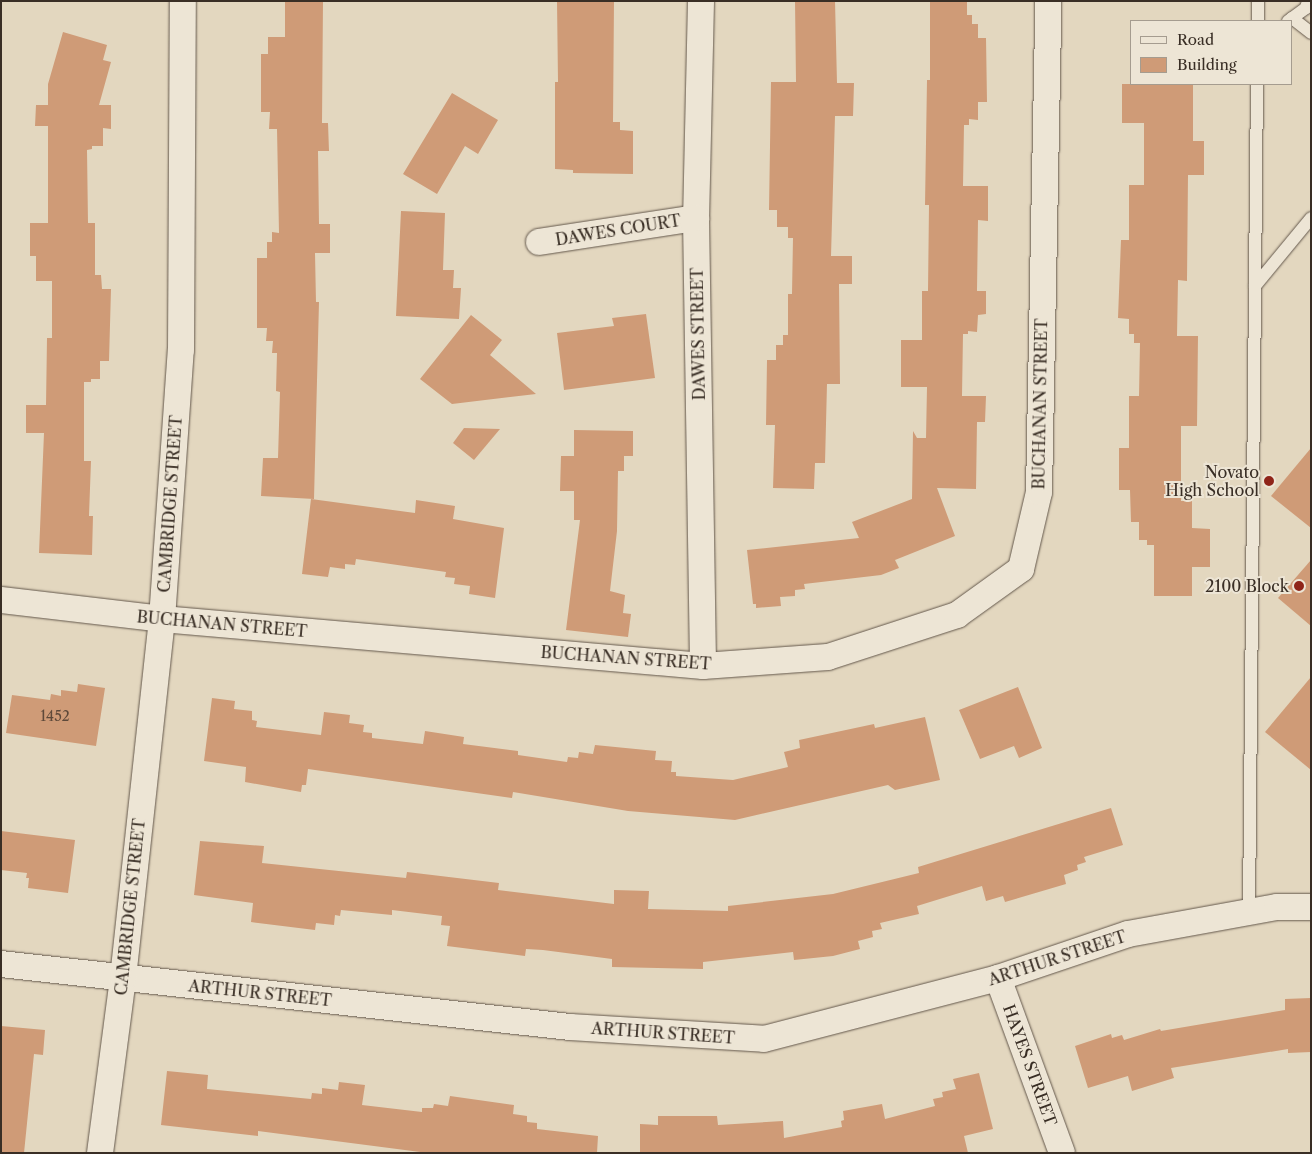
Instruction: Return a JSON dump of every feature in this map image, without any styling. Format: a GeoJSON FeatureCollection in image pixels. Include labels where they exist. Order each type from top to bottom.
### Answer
{"type":"FeatureCollection","features":[{"type":"Feature","properties":{"kind":"street","name":"CAMBRIDGE STREET"},"geometry":{"type":"LineString","coordinates":[[100,1153],[123,978],[162,620],[180,350],[183,1]]}},
{"type":"Feature","properties":{"kind":"street","name":"DAWES STREET"},"geometry":{"type":"LineString","coordinates":[[701,1],[696,218],[703,666]]}},
{"type":"Feature","properties":{"kind":"street","name":"BUCHANAN STREET"},"geometry":{"type":"LineString","coordinates":[[1,600],[162,620],[703,666],[828,657],[957,615],[1021,569],[1040,492],[1048,1]]}},
{"type":"Feature","properties":{"kind":"street","name":"DAWES COURT"},"geometry":{"type":"LineString","coordinates":[[539,242],[696,218]]}},
{"type":"Feature","properties":{"kind":"street","name":"ARTHUR STREET"},"geometry":{"type":"LineString","coordinates":[[1,964],[570,1027],[764,1039],[998,978],[1128,934],[1277,907],[1311,907]]}},
{"type":"Feature","properties":{"kind":"street","name":"HAYES STREET"},"geometry":{"type":"LineString","coordinates":[[998,978],[1062,1153]]}},
{"type":"Feature","properties":{"kind":"lane"},"geometry":{"type":"LineString","coordinates":[[1258,1],[1258,20]]}},
{"type":"Feature","properties":{"kind":"lane"},"geometry":{"type":"LineString","coordinates":[[1290,20],[1306,8],[1308,1]]}},
{"type":"Feature","properties":{"kind":"lane"},"geometry":{"type":"LineString","coordinates":[[1292,21],[1311,34]]}},
{"type":"Feature","properties":{"kind":"lane"},"geometry":{"type":"LineString","coordinates":[[1249,912],[1257,85]]}},
{"type":"Feature","properties":{"kind":"lane"},"geometry":{"type":"LineString","coordinates":[[1255,286],[1311,218]]}},
{"type":"Feature","properties":{"kind":"building"},"geometry":{"type":"Polygon","coordinates":[[[285,1],[323,1],[322,123],[328,123],[329,151],[318,151],[319,224],[330,224],[330,253],[315,253],[316,302],[319,302],[314,499],[261,496],[263,458],[278,458],[280,392],[276,391],[277,353],[272,353],[273,341],[266,341],[267,328],[257,328],[257,258],[267,258],[267,242],[272,242],[272,232],[279,233],[277,129],[269,129],[270,112],[261,112],[261,54],[268,54],[268,37],[285,37],[285,1]]]}},
{"type":"Feature","properties":{"kind":"building"},"geometry":{"type":"Polygon","coordinates":[[[557,1],[614,1],[613,122],[620,122],[620,130],[633,131],[633,174],[573,173],[573,170],[555,169],[555,82],[558,82],[557,1]]]}},
{"type":"Feature","properties":{"kind":"building"},"geometry":{"type":"Polygon","coordinates":[[[795,1],[835,1],[837,83],[854,83],[853,116],[835,116],[831,256],[852,256],[852,284],[839,284],[840,384],[827,384],[825,463],[815,463],[814,489],[773,488],[775,425],[766,425],[767,360],[776,360],[776,345],[783,345],[783,335],[788,335],[788,294],[792,294],[793,238],[788,238],[788,227],[777,227],[777,210],[769,210],[771,82],[796,82],[795,1]]]}},
{"type":"Feature","properties":{"kind":"building"},"geometry":{"type":"Polygon","coordinates":[[[930,1],[967,1],[967,15],[972,15],[972,24],[978,24],[978,38],[986,38],[987,102],[978,102],[978,120],[969,119],[969,125],[964,125],[963,186],[988,186],[988,221],[978,220],[977,291],[986,291],[986,314],[978,315],[977,332],[968,331],[968,334],[963,334],[962,396],[986,396],[985,422],[977,422],[976,489],[937,488],[955,536],[895,560],[899,568],[881,575],[804,584],[805,589],[795,590],[795,596],[780,597],[781,606],[756,608],[756,604],[753,604],[747,550],[859,538],[852,522],[912,499],[913,431],[917,438],[926,438],[927,387],[901,387],[901,340],[922,340],[922,291],[928,291],[929,205],[925,205],[927,80],[930,80],[930,1]]]}},
{"type":"Feature","properties":{"kind":"building"},"geometry":{"type":"Polygon","coordinates":[[[63,32],[107,45],[103,60],[111,62],[99,105],[111,105],[111,129],[103,128],[103,146],[92,146],[92,149],[87,150],[88,223],[95,223],[95,275],[101,275],[102,289],[111,289],[109,361],[100,361],[100,379],[91,379],[91,382],[84,382],[84,461],[91,461],[89,516],[93,516],[92,555],[39,553],[44,433],[26,433],[26,405],[46,405],[47,338],[52,338],[52,281],[36,281],[36,256],[30,256],[30,223],[48,223],[48,126],[35,126],[36,105],[48,105],[48,84],[63,32]]]}},
{"type":"Feature","properties":{"kind":"building"},"geometry":{"type":"Polygon","coordinates":[[[1122,84],[1193,85],[1193,141],[1204,141],[1204,175],[1188,175],[1187,281],[1178,280],[1177,336],[1198,336],[1197,426],[1181,426],[1181,501],[1192,501],[1192,528],[1210,529],[1210,567],[1192,567],[1192,596],[1154,596],[1154,545],[1147,545],[1147,540],[1139,540],[1139,522],[1131,522],[1130,490],[1119,490],[1119,448],[1129,448],[1129,396],[1139,396],[1140,343],[1134,343],[1134,334],[1129,334],[1129,319],[1118,318],[1121,240],[1129,240],[1129,185],[1144,185],[1144,123],[1122,123],[1122,84]]]}},
{"type":"Feature","properties":{"kind":"building"},"geometry":{"type":"Polygon","coordinates":[[[452,93],[498,120],[478,154],[465,146],[437,194],[403,174],[452,93]]]}},
{"type":"Feature","properties":{"kind":"building"},"geometry":{"type":"Polygon","coordinates":[[[401,211],[445,213],[443,270],[454,270],[453,288],[461,288],[459,319],[396,316],[401,211]]]}},
{"type":"Feature","properties":{"kind":"building"},"geometry":{"type":"Polygon","coordinates":[[[646,314],[655,378],[564,390],[557,333],[614,326],[612,318],[646,314]]]}},
{"type":"Feature","properties":{"kind":"building"},"geometry":{"type":"Polygon","coordinates":[[[471,315],[502,340],[490,355],[536,394],[452,404],[420,379],[471,315]]]}},
{"type":"Feature","properties":{"kind":"building"},"geometry":{"type":"Polygon","coordinates":[[[464,428],[500,429],[474,460],[453,443],[464,428]]]}},
{"type":"Feature","properties":{"kind":"building"},"geometry":{"type":"Polygon","coordinates":[[[574,430],[633,431],[633,456],[624,456],[624,471],[618,471],[617,531],[610,591],[625,595],[623,613],[631,614],[628,637],[566,630],[580,520],[574,520],[574,491],[560,491],[561,456],[574,456],[574,430]]]}},
{"type":"Feature","properties":{"kind":"building"},"geometry":{"type":"Polygon","coordinates":[[[1311,448],[1311,528],[1271,496],[1311,448]]]}},
{"type":"Feature","properties":{"kind":"building"},"geometry":{"type":"Polygon","coordinates":[[[311,499],[415,513],[416,500],[455,506],[453,519],[504,528],[495,598],[469,594],[470,586],[454,584],[455,578],[445,577],[446,572],[356,559],[355,565],[345,564],[345,569],[330,567],[328,577],[302,574],[311,499]]]}},
{"type":"Feature","properties":{"kind":"building","name":"2100 Block"},"geometry":{"type":"Polygon","coordinates":[[[1311,560],[1311,626],[1278,598],[1311,560]]]}},
{"type":"Feature","properties":{"kind":"building"},"geometry":{"type":"Polygon","coordinates":[[[1311,677],[1311,770],[1265,732],[1311,677]]]}},
{"type":"Feature","properties":{"kind":"building"},"geometry":{"type":"Polygon","coordinates":[[[78,684],[105,688],[96,746],[6,733],[12,695],[50,700],[51,694],[61,696],[61,690],[77,692],[78,684]]]}},
{"type":"Feature","properties":{"kind":"building"},"geometry":{"type":"Polygon","coordinates":[[[1018,687],[1042,748],[1019,758],[1014,746],[980,759],[959,710],[1018,687]]]}},
{"type":"Feature","properties":{"kind":"building"},"geometry":{"type":"Polygon","coordinates":[[[212,698],[235,701],[234,709],[252,711],[252,720],[257,721],[256,727],[321,735],[324,712],[350,715],[349,723],[364,725],[363,732],[372,733],[372,738],[423,744],[425,731],[464,737],[463,744],[518,751],[518,755],[567,762],[568,757],[578,758],[579,752],[593,754],[595,745],[656,751],[655,760],[672,761],[671,772],[676,772],[676,776],[733,780],[788,767],[784,752],[800,748],[799,740],[874,724],[875,728],[925,717],[940,780],[895,790],[888,785],[735,820],[628,811],[513,792],[512,798],[308,769],[306,785],[302,785],[301,792],[245,782],[246,767],[204,761],[212,698]]]}},
{"type":"Feature","properties":{"kind":"building"},"geometry":{"type":"Polygon","coordinates":[[[1111,808],[1123,845],[1084,857],[1086,862],[1077,865],[1078,870],[1064,875],[1066,884],[1005,902],[1003,896],[986,901],[982,886],[917,906],[919,914],[880,923],[882,929],[872,931],[873,937],[858,941],[860,949],[833,956],[794,960],[793,952],[703,962],[703,969],[612,967],[612,959],[543,950],[526,949],[525,956],[447,946],[450,926],[441,925],[442,916],[392,910],[392,915],[341,910],[340,916],[335,915],[334,925],[316,923],[315,930],[251,922],[253,903],[194,895],[200,841],[264,846],[262,863],[406,878],[407,872],[499,883],[498,890],[614,904],[614,890],[649,891],[648,909],[728,911],[728,906],[833,894],[919,873],[918,867],[1111,808]]]}},
{"type":"Feature","properties":{"kind":"building"},"geometry":{"type":"Polygon","coordinates":[[[1,831],[75,840],[68,893],[28,888],[29,878],[26,878],[27,873],[1,870],[1,831]]]}},
{"type":"Feature","properties":{"kind":"building"},"geometry":{"type":"Polygon","coordinates":[[[1311,998],[1311,1052],[1288,1053],[1288,1049],[1171,1068],[1174,1078],[1132,1091],[1128,1076],[1088,1088],[1075,1046],[1111,1034],[1112,1038],[1122,1035],[1124,1040],[1160,1029],[1161,1031],[1285,1010],[1285,999],[1311,998]]]}},
{"type":"Feature","properties":{"kind":"building"},"geometry":{"type":"Polygon","coordinates":[[[1,1026],[45,1030],[43,1055],[34,1054],[24,1153],[1,1153],[1,1026]]]}},
{"type":"Feature","properties":{"kind":"building"},"geometry":{"type":"Polygon","coordinates":[[[167,1071],[208,1075],[207,1089],[311,1099],[312,1093],[322,1094],[322,1088],[338,1090],[339,1082],[365,1085],[362,1105],[422,1112],[422,1108],[433,1108],[434,1104],[448,1106],[450,1096],[514,1105],[513,1114],[527,1116],[527,1122],[537,1123],[537,1129],[598,1136],[597,1153],[428,1153],[258,1131],[258,1136],[161,1125],[167,1071]]]}},
{"type":"Feature","properties":{"kind":"building"},"geometry":{"type":"Polygon","coordinates":[[[979,1073],[993,1129],[964,1136],[968,1153],[640,1153],[640,1124],[658,1125],[658,1116],[717,1116],[718,1125],[783,1121],[784,1138],[842,1127],[841,1121],[844,1120],[843,1111],[882,1104],[885,1119],[935,1106],[933,1099],[943,1097],[942,1092],[956,1089],[953,1079],[979,1073]]]}},
{"type":"Feature","properties":{"kind":"place","name":"Novato High School"},"geometry":{"type":"Point","coordinates":[1269,481]}},
{"type":"Feature","properties":{"kind":"place","name":"2100 Block"},"geometry":{"type":"Point","coordinates":[1299,586]}}]}
